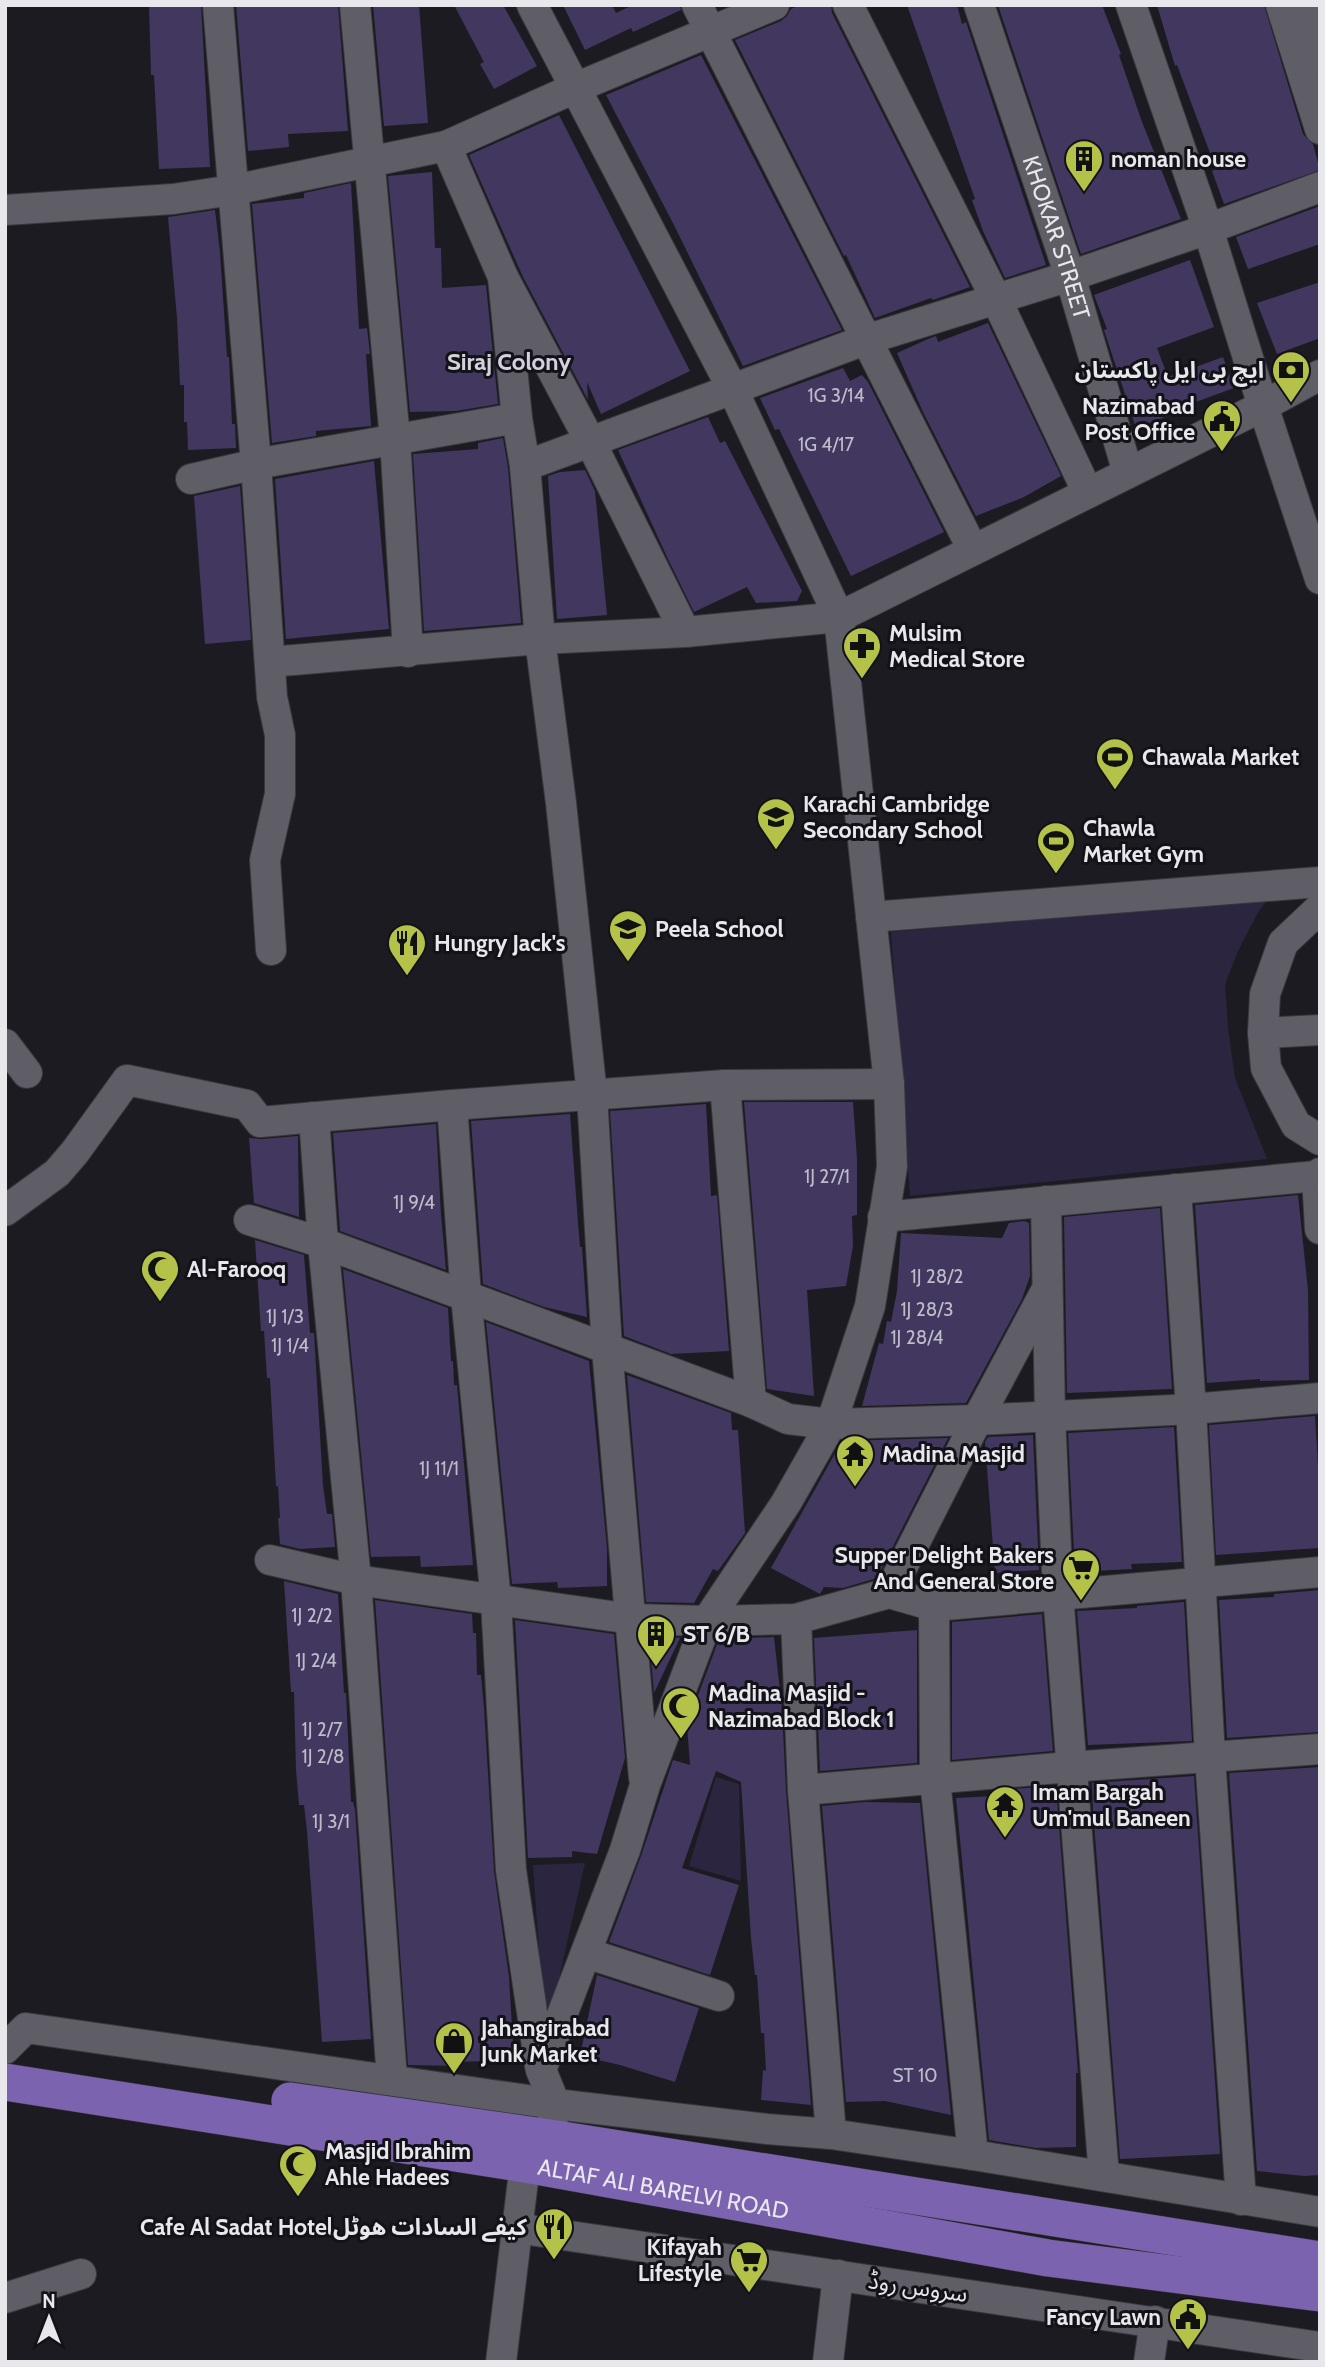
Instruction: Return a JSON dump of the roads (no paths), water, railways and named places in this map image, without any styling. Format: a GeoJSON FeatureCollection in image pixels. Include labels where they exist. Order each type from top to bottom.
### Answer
{"type":"FeatureCollection","features":[{"type":"Feature","properties":{"kind":"main road","name":"ALTAF ALI BARELVI ROAD"},"geometry":{"type":"LineString","coordinates":[[5,2060],[552,2121],[765,2171],[1320,2260]]}},
{"type":"Feature","properties":{"kind":"main road","name":"ALTAF ALI BARELVI ROAD"},"geometry":{"type":"LineString","coordinates":[[5,2082],[525,2164],[1048,2258],[1320,2293]]}},
{"type":"Feature","properties":{"kind":"main road"},"geometry":{"type":"LineString","coordinates":[[943,2240],[954,2234],[959,2222],[956,2209],[945,2201]]}},
{"type":"Feature","properties":{"kind":"main road"},"geometry":{"type":"LineString","coordinates":[[1048,2258],[1036,2251],[1031,2239],[1035,2226],[1040,2221],[1052,2218]]}},
{"type":"Feature","properties":{"kind":"street"},"geometry":{"type":"LineString","coordinates":[[218,5],[256,464],[272,697],[280,735],[280,794],[265,860],[271,950]]}},
{"type":"Feature","properties":{"kind":"street"},"geometry":{"type":"LineString","coordinates":[[355,5],[395,439],[408,652]]}},
{"type":"Feature","properties":{"kind":"street"},"geometry":{"type":"LineString","coordinates":[[532,5],[732,388],[839,617],[889,1084],[892,1167],[870,1306],[831,1424],[786,1503],[707,1621],[645,1786],[625,1850],[541,2070]]}},
{"type":"Feature","properties":{"kind":"street"},"geometry":{"type":"LineString","coordinates":[[5,211],[173,199],[233,190],[446,146],[575,88],[703,18],[774,5]]}},
{"type":"Feature","properties":{"kind":"street"},"geometry":{"type":"LineString","coordinates":[[848,5],[997,301],[1088,493]]}},
{"type":"Feature","properties":{"kind":"street","name":"KHOKAR STREET"},"geometry":{"type":"LineString","coordinates":[[979,5],[1070,276],[1128,473]]}},
{"type":"Feature","properties":{"kind":"street"},"geometry":{"type":"LineString","coordinates":[[1131,5],[1208,229],[1320,579]]}},
{"type":"Feature","properties":{"kind":"street"},"geometry":{"type":"LineString","coordinates":[[1281,5],[1317,118]]}},
{"type":"Feature","properties":{"kind":"street"},"geometry":{"type":"LineString","coordinates":[[1306,5],[1317,118]]}},
{"type":"Feature","properties":{"kind":"street"},"geometry":{"type":"LineString","coordinates":[[703,18],[973,550]]}},
{"type":"Feature","properties":{"kind":"street"},"geometry":{"type":"LineString","coordinates":[[446,146],[503,277],[592,443],[685,632]]}},
{"type":"Feature","properties":{"kind":"street"},"geometry":{"type":"LineString","coordinates":[[525,466],[865,340],[997,301],[1208,229],[1320,187]]}},
{"type":"Feature","properties":{"kind":"street"},"geometry":{"type":"LineString","coordinates":[[503,277],[517,418],[525,466],[540,639],[561,803],[592,1095],[607,1349],[645,1786]]}},
{"type":"Feature","properties":{"kind":"street"},"geometry":{"type":"LineString","coordinates":[[270,662],[540,639],[685,632],[839,617],[1320,375]]}},
{"type":"Feature","properties":{"kind":"street"},"geometry":{"type":"LineString","coordinates":[[191,479],[256,464],[517,418]]}},
{"type":"Feature","properties":{"kind":"street"},"geometry":{"type":"LineString","coordinates":[[871,917],[1320,882]]}},
{"type":"Feature","properties":{"kind":"street"},"geometry":{"type":"LineString","coordinates":[[1320,908],[1283,943],[1265,994],[1263,1033],[1266,1068],[1296,1125],[1320,1140]]}},
{"type":"Feature","properties":{"kind":"street"},"geometry":{"type":"LineString","coordinates":[[1263,1033],[1320,1030]]}},
{"type":"Feature","properties":{"kind":"street"},"geometry":{"type":"LineString","coordinates":[[5,1044],[27,1073]]}},
{"type":"Feature","properties":{"kind":"street"},"geometry":{"type":"LineString","coordinates":[[5,1211],[57,1173],[127,1080],[247,1105],[260,1122],[726,1085],[889,1084]]}},
{"type":"Feature","properties":{"kind":"street"},"geometry":{"type":"LineString","coordinates":[[726,1085],[751,1402]]}},
{"type":"Feature","properties":{"kind":"street"},"geometry":{"type":"LineString","coordinates":[[452,1105],[466,1296],[496,1601],[511,1870],[541,2070],[552,2121]]}},
{"type":"Feature","properties":{"kind":"street"},"geometry":{"type":"LineString","coordinates":[[314,1117],[323,1243],[356,1580],[391,2080]]}},
{"type":"Feature","properties":{"kind":"street"},"geometry":{"type":"LineString","coordinates":[[883,1217],[1318,1175],[1320,1229]]}},
{"type":"Feature","properties":{"kind":"street"},"geometry":{"type":"LineString","coordinates":[[1176,1189],[1191,1409],[1209,1757],[1241,2200]]}},
{"type":"Feature","properties":{"kind":"street"},"geometry":{"type":"LineString","coordinates":[[1046,1201],[1050,1415],[1058,1594],[1104,2176]]}},
{"type":"Feature","properties":{"kind":"street"},"geometry":{"type":"LineString","coordinates":[[249,1220],[323,1243],[751,1402],[788,1419],[831,1424],[977,1420],[1191,1409],[1320,1398]]}},
{"type":"Feature","properties":{"kind":"street"},"geometry":{"type":"LineString","coordinates":[[890,1593],[1048,1287]]}},
{"type":"Feature","properties":{"kind":"street"},"geometry":{"type":"LineString","coordinates":[[270,1560],[356,1580],[496,1601],[632,1619],[707,1621],[796,1619],[890,1593],[934,1606],[1320,1572]]}},
{"type":"Feature","properties":{"kind":"street"},"geometry":{"type":"LineString","coordinates":[[934,1606],[935,1779],[973,2155]]}},
{"type":"Feature","properties":{"kind":"street"},"geometry":{"type":"LineString","coordinates":[[796,1619],[803,1790],[831,2134]]}},
{"type":"Feature","properties":{"kind":"street"},"geometry":{"type":"LineString","coordinates":[[803,1790],[1320,1749]]}},
{"type":"Feature","properties":{"kind":"street"},"geometry":{"type":"LineString","coordinates":[[586,1953],[719,1996]]}},
{"type":"Feature","properties":{"kind":"street"},"geometry":{"type":"LineString","coordinates":[[5,2049],[26,2028],[391,2080],[552,2121],[831,2134],[1320,2212]]}},
{"type":"Feature","properties":{"kind":"street"},"geometry":{"type":"LineString","coordinates":[[765,2171],[767,2129]]}},
{"type":"Feature","properties":{"kind":"street"},"geometry":{"type":"LineString","coordinates":[[501,2362],[525,2164]]}},
{"type":"Feature","properties":{"kind":"street","name":"سروس روڈ"},"geometry":{"type":"LineString","coordinates":[[516,2228],[1155,2321],[1265,2350],[1320,2347]]}},
{"type":"Feature","properties":{"kind":"street"},"geometry":{"type":"LineString","coordinates":[[5,2298],[80,2274]]}},
{"type":"Feature","properties":{"kind":"street"},"geometry":{"type":"LineString","coordinates":[[828,2362],[838,2275]]}},
{"type":"Feature","properties":{"kind":"street"},"geometry":{"type":"LineString","coordinates":[[1149,2362],[1155,2321]]}},
{"type":"Feature","properties":{"kind":"place","name":"noman house"},"geometry":{"type":"Point","coordinates":[1084,193]}},
{"type":"Feature","properties":{"kind":"place","name":"ایچ بی ایل پاکستان"},"geometry":{"type":"Point","coordinates":[1291,404]}},
{"type":"Feature","properties":{"kind":"place","name":"Nazimabad Post Office"},"geometry":{"type":"Point","coordinates":[1222,453]}},
{"type":"Feature","properties":{"kind":"place","name":"Mulsim Medical Store"},"geometry":{"type":"Point","coordinates":[862,680]}},
{"type":"Feature","properties":{"kind":"place","name":"Chawala Market"},"geometry":{"type":"Point","coordinates":[1115,791]}},
{"type":"Feature","properties":{"kind":"place","name":"Karachi Cambridge Secondary School"},"geometry":{"type":"Point","coordinates":[776,851]}},
{"type":"Feature","properties":{"kind":"place","name":"Chawla Market Gym"},"geometry":{"type":"Point","coordinates":[1056,875]}},
{"type":"Feature","properties":{"kind":"place","name":"Peela School"},"geometry":{"type":"Point","coordinates":[628,963]}},
{"type":"Feature","properties":{"kind":"place","name":"Hungry Jack's"},"geometry":{"type":"Point","coordinates":[407,977]}},
{"type":"Feature","properties":{"kind":"place","name":"Al-Farooq"},"geometry":{"type":"Point","coordinates":[160,1303]}},
{"type":"Feature","properties":{"kind":"place","name":"Madina Masjid"},"geometry":{"type":"Point","coordinates":[855,1488]}},
{"type":"Feature","properties":{"kind":"place","name":"Supper Delight Bakers And General Store"},"geometry":{"type":"Point","coordinates":[1081,1602]}},
{"type":"Feature","properties":{"kind":"place","name":"ST 6/B"},"geometry":{"type":"Point","coordinates":[656,1668]}},
{"type":"Feature","properties":{"kind":"place","name":"Madina Masjid - Nazimabad Block 1"},"geometry":{"type":"Point","coordinates":[681,1740]}},
{"type":"Feature","properties":{"kind":"place","name":"Imam Bargah Um'mul Baneen"},"geometry":{"type":"Point","coordinates":[1005,1839]}},
{"type":"Feature","properties":{"kind":"place","name":"Jahangirabad Junk Market"},"geometry":{"type":"Point","coordinates":[454,2075]}},
{"type":"Feature","properties":{"kind":"place","name":"Masjid Ibrahim Ahle Hadees"},"geometry":{"type":"Point","coordinates":[298,2198]}},
{"type":"Feature","properties":{"kind":"place","name":"Cafe Al Sadat Hotelکیفے السادات ھوٹل"},"geometry":{"type":"Point","coordinates":[554,2261]}},
{"type":"Feature","properties":{"kind":"place","name":"Kifayah Lifestyle"},"geometry":{"type":"Point","coordinates":[749,2294]}},
{"type":"Feature","properties":{"kind":"place","name":"Fancy Lawn"},"geometry":{"type":"Point","coordinates":[1188,2351]}},
{"type":"Feature","properties":{"kind":"district","name":"Siraj Colony"},"geometry":{"type":"Point","coordinates":[509,361]}}]}
